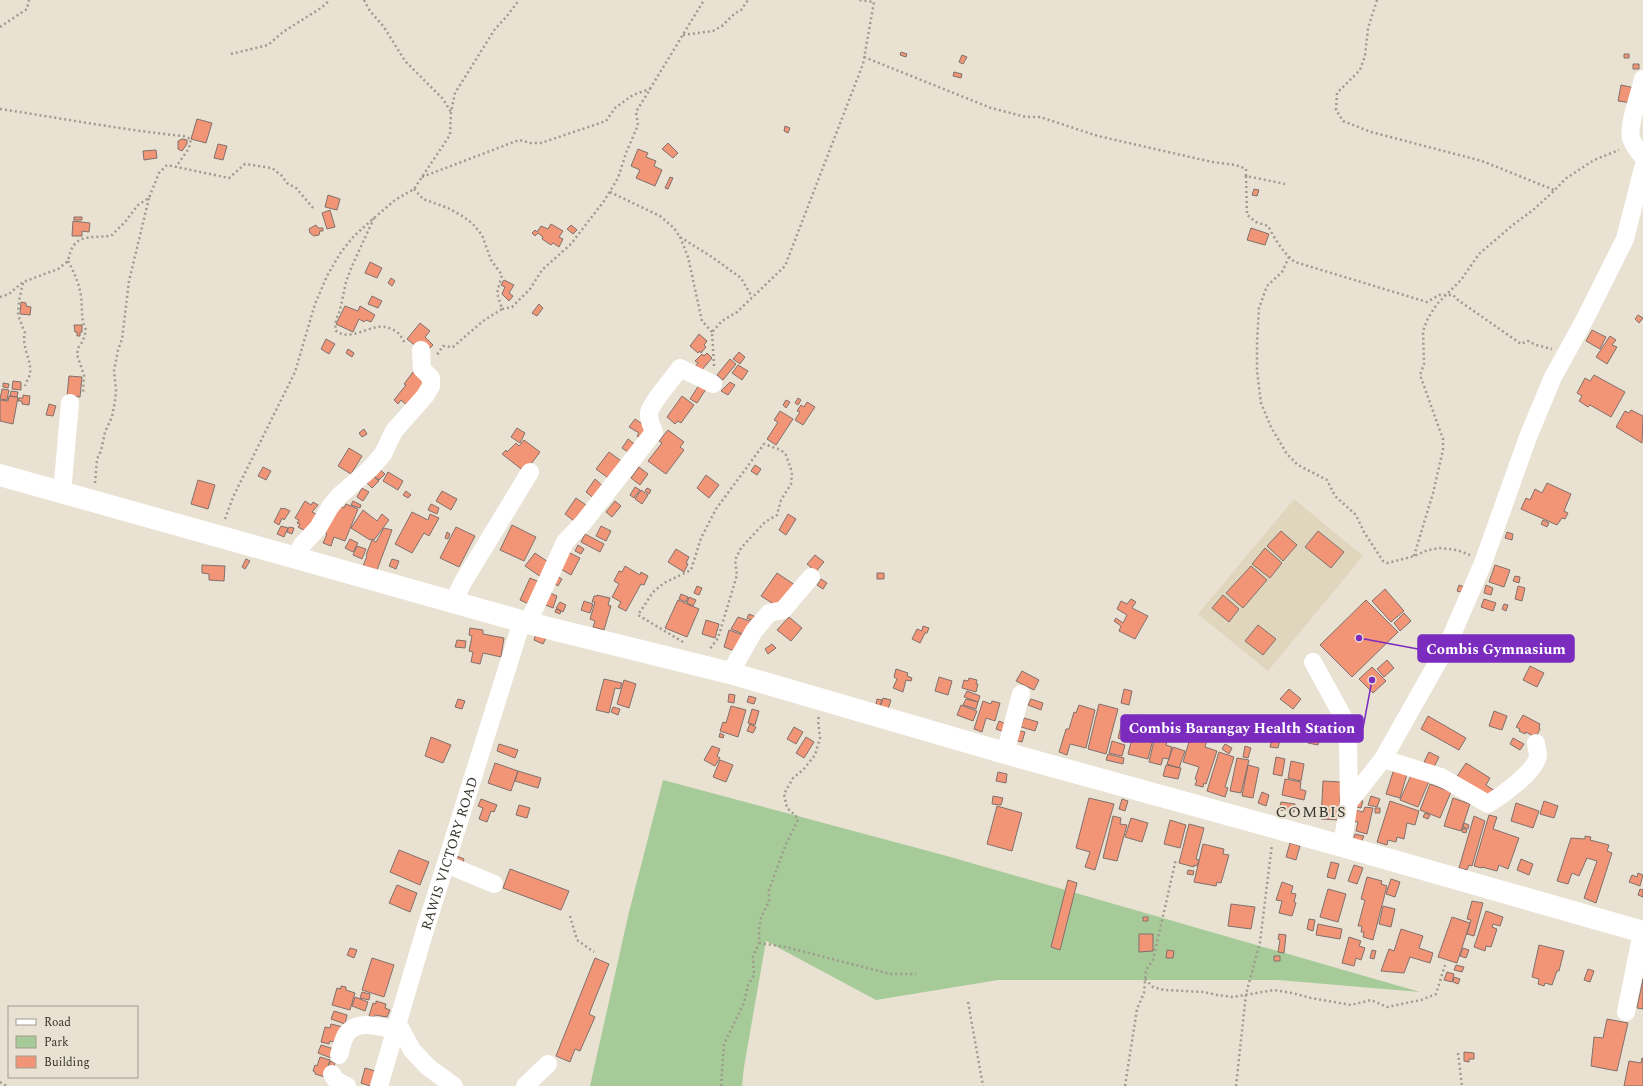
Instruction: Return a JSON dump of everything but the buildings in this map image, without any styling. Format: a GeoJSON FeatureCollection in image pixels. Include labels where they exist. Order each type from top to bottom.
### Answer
{"type":"FeatureCollection","features":[{"type":"Feature","properties":{"kind":"main road"},"geometry":{"type":"LineString","coordinates":[[0,475],[525,622],[730,674],[1642,932]]}},
{"type":"Feature","properties":{"kind":"street"},"geometry":{"type":"LineString","coordinates":[[1639,152],[1631,137],[1632,124],[1643,78]]}},
{"type":"Feature","properties":{"kind":"street"},"geometry":{"type":"LineString","coordinates":[[1349,802],[1383,759],[1448,644],[1483,563],[1528,437],[1553,377],[1638,213],[1643,168]]}},
{"type":"Feature","properties":{"kind":"street"},"geometry":{"type":"LineString","coordinates":[[295,558],[302,545],[318,528],[330,507],[339,496],[370,469],[383,454],[394,431],[425,396],[431,386],[431,378],[422,369],[421,353]]}},
{"type":"Feature","properties":{"kind":"street","name":"RAWIS VICTORY ROAD"},"geometry":{"type":"LineString","coordinates":[[381,1084],[396,1027],[446,864],[525,622],[565,542],[583,523],[654,432],[650,423],[649,413],[655,402],[680,368],[713,384]]}},
{"type":"Feature","properties":{"kind":"street"},"geometry":{"type":"LineString","coordinates":[[62,493],[70,403]]}},
{"type":"Feature","properties":{"kind":"street"},"geometry":{"type":"LineString","coordinates":[[453,602],[463,582],[530,472]]}},
{"type":"Feature","properties":{"kind":"street"},"geometry":{"type":"LineString","coordinates":[[730,674],[754,631],[769,613],[783,610],[811,577]]}},
{"type":"Feature","properties":{"kind":"street"},"geometry":{"type":"LineString","coordinates":[[1313,662],[1343,717],[1348,741],[1349,802],[1342,846]]}},
{"type":"Feature","properties":{"kind":"street"},"geometry":{"type":"LineString","coordinates":[[1005,753],[1021,694]]}},
{"type":"Feature","properties":{"kind":"street"},"geometry":{"type":"LineString","coordinates":[[1383,759],[1441,776],[1488,804],[1518,781],[1535,764],[1538,755],[1536,743]]}},
{"type":"Feature","properties":{"kind":"street"},"geometry":{"type":"LineString","coordinates":[[446,864],[494,884]]}},
{"type":"Feature","properties":{"kind":"street"},"geometry":{"type":"LineString","coordinates":[[1626,1012],[1642,932]]}},
{"type":"Feature","properties":{"kind":"street"},"geometry":{"type":"LineString","coordinates":[[339,1055],[346,1034],[358,1026],[373,1025],[396,1027],[412,1050],[428,1068],[454,1086]]}},
{"type":"Feature","properties":{"kind":"street"},"geometry":{"type":"LineString","coordinates":[[525,1086],[548,1064]]}},
{"type":"Feature","properties":{"kind":"street"},"geometry":{"type":"LineString","coordinates":[[332,1074],[339,1083],[347,1086]]}},
{"type":"Feature","properties":{"kind":"path"},"geometry":{"type":"LineString","coordinates":[[0,27],[28,9],[29,0]]}},
{"type":"Feature","properties":{"kind":"path"},"geometry":{"type":"LineString","coordinates":[[231,54],[268,45],[283,32],[321,8],[330,0]]}},
{"type":"Feature","properties":{"kind":"path"},"geometry":{"type":"LineString","coordinates":[[364,0],[405,61],[443,99],[451,112]]}},
{"type":"Feature","properties":{"kind":"path"},"geometry":{"type":"LineString","coordinates":[[219,537],[233,497],[294,372],[315,304],[327,276],[341,252],[354,236],[395,200],[414,189],[450,135],[451,112],[455,94],[491,35],[519,0]]}},
{"type":"Feature","properties":{"kind":"path"},"geometry":{"type":"LineString","coordinates":[[374,218],[346,282],[340,310],[336,320],[335,330],[337,332],[352,334],[373,328],[384,327],[399,334],[402,340],[429,357],[438,355],[443,346],[453,347],[483,321],[502,309],[512,307],[530,289],[542,270],[571,244],[610,192],[618,178],[626,153],[638,125],[636,112],[652,88],[704,0]]}},
{"type":"Feature","properties":{"kind":"path"},"geometry":{"type":"LineString","coordinates":[[683,35],[712,31],[722,26],[734,14],[741,10],[748,0]]}},
{"type":"Feature","properties":{"kind":"path"},"geometry":{"type":"LineString","coordinates":[[712,332],[722,321],[737,312],[784,266],[818,182],[864,57],[874,2],[859,0]]}},
{"type":"Feature","properties":{"kind":"path"},"geometry":{"type":"LineString","coordinates":[[1377,0],[1368,28],[1365,56],[1360,70],[1337,93],[1336,110],[1343,121],[1371,132],[1482,162],[1555,190]]}},
{"type":"Feature","properties":{"kind":"path"},"geometry":{"type":"LineString","coordinates":[[864,57],[991,108],[1026,117],[1040,117],[1098,136],[1212,162],[1236,165],[1246,169],[1247,215],[1256,222],[1268,226],[1278,243],[1295,262],[1427,302],[1439,295],[1453,296],[1521,344],[1528,341],[1566,354]]}},
{"type":"Feature","properties":{"kind":"path"},"geometry":{"type":"LineString","coordinates":[[422,177],[519,140],[531,143],[541,143],[606,121],[616,108],[633,95],[652,88]]}},
{"type":"Feature","properties":{"kind":"path"},"geometry":{"type":"LineString","coordinates":[[0,109],[71,119],[103,126],[183,136],[191,139],[189,148],[176,167]]}},
{"type":"Feature","properties":{"kind":"path"},"geometry":{"type":"LineString","coordinates":[[1414,556],[1434,493],[1443,450],[1443,439],[1420,375],[1424,364],[1423,331],[1428,318],[1437,304],[1461,280],[1479,254],[1555,190],[1565,178],[1594,160],[1619,150],[1639,152]]}},
{"type":"Feature","properties":{"kind":"path"},"geometry":{"type":"LineString","coordinates":[[89,500],[95,486],[97,459],[101,452],[113,412],[116,390],[114,370],[122,339],[129,281],[149,198],[159,173],[167,165],[230,178],[245,164],[272,168],[282,176],[287,183],[296,188],[314,209]]}},
{"type":"Feature","properties":{"kind":"path"},"geometry":{"type":"LineString","coordinates":[[1246,176],[1285,184]]}},
{"type":"Feature","properties":{"kind":"path"},"geometry":{"type":"LineString","coordinates":[[414,189],[423,198],[464,217],[473,224],[482,235],[492,260],[502,275],[497,293],[502,309]]}},
{"type":"Feature","properties":{"kind":"path"},"geometry":{"type":"LineString","coordinates":[[610,192],[660,216],[674,228],[680,237],[688,257],[702,321],[712,332],[713,384]]}},
{"type":"Feature","properties":{"kind":"path"},"geometry":{"type":"LineString","coordinates":[[70,403],[82,402],[84,375],[77,355],[78,348],[83,341],[86,330],[82,322],[82,297],[77,278],[68,261],[70,250],[76,242],[83,238],[112,236],[126,222],[138,205],[149,198]]}},
{"type":"Feature","properties":{"kind":"path"},"geometry":{"type":"LineString","coordinates":[[680,237],[712,257],[741,278],[752,297]]}},
{"type":"Feature","properties":{"kind":"path"},"geometry":{"type":"LineString","coordinates":[[1289,257],[1282,272],[1267,286],[1259,308],[1257,342],[1261,403],[1271,427],[1287,454],[1298,465],[1327,480],[1335,496],[1356,515],[1364,532],[1383,561],[1388,563],[1414,556],[1428,550],[1440,548],[1457,550],[1468,554],[1483,563]]}},
{"type":"Feature","properties":{"kind":"path"},"geometry":{"type":"LineString","coordinates":[[0,298],[9,294],[23,282],[58,269],[68,261]]}},
{"type":"Feature","properties":{"kind":"path"},"geometry":{"type":"LineString","coordinates":[[23,282],[18,314],[25,333],[23,340],[30,374],[25,386]]}},
{"type":"Feature","properties":{"kind":"path"},"geometry":{"type":"LineString","coordinates":[[688,645],[638,615],[653,592],[664,583],[691,570],[702,538],[716,509],[764,444],[781,450],[786,455],[792,472],[791,484],[781,500],[777,515],[764,522],[741,548],[735,560],[737,574],[718,638],[709,652]]}},
{"type":"Feature","properties":{"kind":"path"},"geometry":{"type":"LineString","coordinates":[[721,1086],[724,1044],[744,1003],[748,985],[754,975],[754,956],[759,944],[758,929],[761,918],[769,901],[769,890],[786,844],[798,820],[796,816],[787,808],[784,794],[793,778],[803,770],[815,755],[820,738],[818,720],[824,701]]}},
{"type":"Feature","properties":{"kind":"path"},"geometry":{"type":"LineString","coordinates":[[1236,1086],[1246,994],[1260,942],[1274,828]]}},
{"type":"Feature","properties":{"kind":"path"},"geometry":{"type":"LineString","coordinates":[[1125,1086],[1137,1009],[1144,993],[1146,970],[1153,960],[1176,859]]}},
{"type":"Feature","properties":{"kind":"path"},"geometry":{"type":"LineString","coordinates":[[570,916],[577,940],[594,952]]}},
{"type":"Feature","properties":{"kind":"path"},"geometry":{"type":"LineString","coordinates":[[759,944],[786,947],[890,974],[916,974]]}},
{"type":"Feature","properties":{"kind":"path"},"geometry":{"type":"LineString","coordinates":[[1145,979],[1153,987],[1164,990],[1204,992],[1233,997],[1274,990],[1351,1005],[1371,1000],[1386,1007],[1421,1000],[1436,994],[1445,965]]}},
{"type":"Feature","properties":{"kind":"path"},"geometry":{"type":"LineString","coordinates":[[968,1002],[983,1086]]}},
{"type":"Feature","properties":{"kind":"path"},"geometry":{"type":"LineString","coordinates":[[1458,1053],[1462,1086]]}},
{"type":"Feature","properties":{"kind":"path"},"geometry":{"type":"LineString","coordinates":[[0,1082],[6,1086]]}},
{"type":"Feature","properties":{"kind":"shaded area"},"geometry":{"type":"Polygon","coordinates":[[[1294,499],[1363,556],[1268,671],[1198,614],[1294,499]]]}},
{"type":"Feature","properties":{"kind":"green space"},"geometry":{"type":"Polygon","coordinates":[[[663,780],[947,856],[1420,992],[1278,980],[998,980],[876,1000],[766,941],[742,1086],[590,1086],[629,912],[663,780]]]}},
{"type":"Feature","properties":{"kind":"place","name":"Combis Gymnasium"},"geometry":{"type":"Point","coordinates":[1359,638]}},
{"type":"Feature","properties":{"kind":"place","name":"Combis Barangay Health Station"},"geometry":{"type":"Point","coordinates":[1372,680]}},
{"type":"Feature","properties":{"kind":"district","name":"COMBIS"},"geometry":{"type":"Point","coordinates":[1311,812]}}]}
